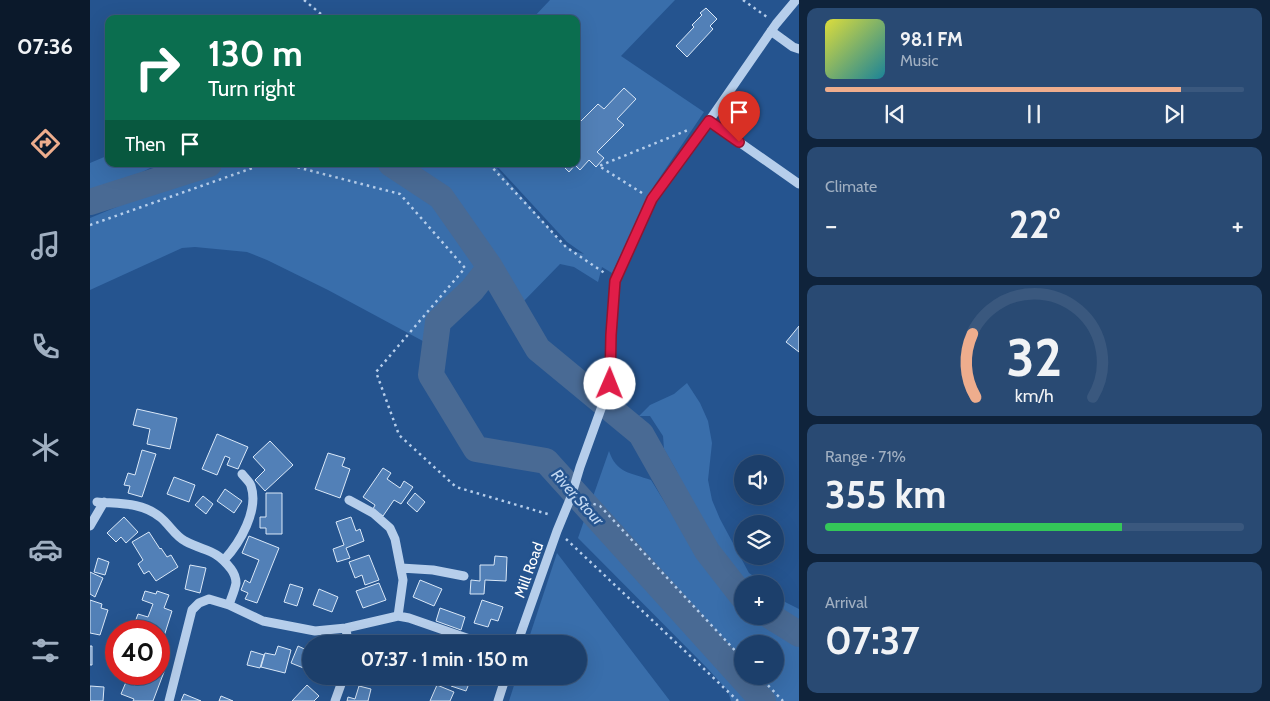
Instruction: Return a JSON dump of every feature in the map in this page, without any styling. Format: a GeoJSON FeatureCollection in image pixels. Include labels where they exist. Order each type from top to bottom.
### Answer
{"type":"FeatureCollection","features":[{"type":"Feature","properties":{"kind":"street"},"geometry":{"type":"LineString","coordinates":[[615,281],[652,199],[796,0]]}},
{"type":"Feature","properties":{"kind":"street"},"geometry":{"type":"LineString","coordinates":[[774,28],[792,47],[799,49]]}},
{"type":"Feature","properties":{"kind":"street"},"geometry":{"type":"LineString","coordinates":[[709,121],[799,184]]}},
{"type":"Feature","properties":{"kind":"street","name":"Mill Road"},"geometry":{"type":"LineString","coordinates":[[520,635],[558,528],[568,506],[610,384],[615,281]]}},
{"type":"Feature","properties":{"kind":"street"},"geometry":{"type":"LineString","coordinates":[[224,560],[236,548],[253,505],[251,485],[242,474]]}},
{"type":"Feature","properties":{"kind":"street"},"geometry":{"type":"LineString","coordinates":[[349,500],[373,512],[390,528],[395,539],[403,580],[398,616]]}},
{"type":"Feature","properties":{"kind":"street"},"geometry":{"type":"LineString","coordinates":[[90,526],[100,502],[132,504],[143,507],[162,518],[185,541],[216,553],[224,560],[234,573],[236,582],[229,605]]}},
{"type":"Feature","properties":{"kind":"street"},"geometry":{"type":"LineString","coordinates":[[401,568],[433,570],[464,576]]}},
{"type":"Feature","properties":{"kind":"street"},"geometry":{"type":"LineString","coordinates":[[169,701],[192,610],[199,603],[209,599],[229,605],[263,621],[315,631],[346,628],[398,616],[458,635]]}},
{"type":"Feature","properties":{"kind":"street"},"geometry":{"type":"LineString","coordinates":[[346,628],[347,635]]}},
{"type":"Feature","properties":{"kind":"street"},"geometry":{"type":"LineString","coordinates":[[335,701],[341,685]]}},
{"type":"Feature","properties":{"kind":"street"},"geometry":{"type":"LineString","coordinates":[[498,701],[503,685]]}},
{"type":"Feature","properties":{"kind":"path"},"geometry":{"type":"LineString","coordinates":[[304,0],[322,15]]}},
{"type":"Feature","properties":{"kind":"path"},"geometry":{"type":"LineString","coordinates":[[743,0],[774,28]]}},
{"type":"Feature","properties":{"kind":"path"},"geometry":{"type":"LineString","coordinates":[[652,199],[599,166],[691,129]]}},
{"type":"Feature","properties":{"kind":"path"},"geometry":{"type":"LineString","coordinates":[[90,225],[255,167]]}},
{"type":"Feature","properties":{"kind":"path"},"geometry":{"type":"LineString","coordinates":[[296,167],[400,194],[465,268],[376,372],[399,435],[456,487],[552,515]]}},
{"type":"Feature","properties":{"kind":"path"},"geometry":{"type":"LineString","coordinates":[[491,167],[566,247],[615,281]]}},
{"type":"Feature","properties":{"kind":"path"},"geometry":{"type":"LineString","coordinates":[[571,497],[600,506],[734,649]]}},
{"type":"Feature","properties":{"kind":"path"},"geometry":{"type":"LineString","coordinates":[[558,528],[736,700]]}},
{"type":"Feature","properties":{"kind":"path"},"geometry":{"type":"LineString","coordinates":[[768,685],[783,701]]}},
{"type":"Feature","properties":{"kind":"shaded area"},"geometry":{"type":"Polygon","coordinates":[[[550,0],[675,0],[621,56],[704,112],[654,186],[612,273],[602,267],[598,282],[574,267],[560,264],[521,304],[511,292],[496,264],[452,207],[430,183],[408,167],[496,167],[561,242],[573,251],[584,254],[567,242],[498,167],[580,167],[580,15],[536,15],[550,0]]]}},
{"type":"Feature","properties":{"kind":"shaded area"},"geometry":{"type":"Polygon","coordinates":[[[105,157],[105,167],[152,167],[90,199],[90,163],[105,157]]]}},
{"type":"Feature","properties":{"kind":"shaded area"},"geometry":{"type":"Polygon","coordinates":[[[209,167],[386,167],[399,172],[420,186],[437,204],[495,287],[458,302],[451,308],[434,347],[328,290],[247,252],[195,247],[182,248],[90,290],[90,218],[126,203],[162,179],[209,167]]]}},
{"type":"Feature","properties":{"kind":"shaded area"},"geometry":{"type":"Polygon","coordinates":[[[687,383],[700,403],[708,421],[712,443],[708,480],[712,500],[734,545],[734,565],[745,565],[752,575],[734,575],[734,580],[716,553],[688,499],[676,470],[664,449],[663,436],[650,416],[639,416],[650,405],[674,394],[687,383]]]}},
{"type":"Feature","properties":{"kind":"shaded area"},"geometry":{"type":"Polygon","coordinates":[[[609,451],[620,468],[631,474],[651,480],[696,553],[721,586],[734,597],[734,625],[773,625],[799,642],[799,701],[771,701],[756,685],[784,685],[784,635],[734,635],[734,661],[604,518],[593,513],[592,526],[734,681],[734,685],[737,685],[752,701],[731,701],[728,691],[708,669],[578,538],[587,512],[592,512],[589,508],[609,451]]]}},
{"type":"Feature","properties":{"kind":"shaded area"},"geometry":{"type":"Polygon","coordinates":[[[557,553],[670,701],[509,701],[514,685],[587,685],[587,635],[530,635],[557,553]]]}},
{"type":"Feature","properties":{"kind":"shaded area"},"geometry":{"type":"Polygon","coordinates":[[[784,602],[799,609],[799,630],[784,621],[784,602]]]}},
{"type":"Feature","properties":{"kind":"building"},"geometry":{"type":"Polygon","coordinates":[[[706,8],[717,19],[710,26],[713,29],[687,57],[676,46],[694,27],[692,25],[706,8]]]}},
{"type":"Feature","properties":{"kind":"building"},"geometry":{"type":"Polygon","coordinates":[[[624,88],[636,99],[617,119],[624,125],[597,152],[604,158],[596,167],[589,160],[580,170],[577,167],[580,167],[580,122],[598,104],[604,109],[624,88]]]}},
{"type":"Feature","properties":{"kind":"building"},"geometry":{"type":"Polygon","coordinates":[[[564,167],[573,167],[569,172],[564,167]]]}},
{"type":"Feature","properties":{"kind":"building"},"geometry":{"type":"Polygon","coordinates":[[[799,326],[799,352],[786,342],[799,326]]]}},
{"type":"Feature","properties":{"kind":"building"},"geometry":{"type":"Polygon","coordinates":[[[137,409],[177,418],[170,449],[147,444],[150,429],[133,425],[137,409]]]}},
{"type":"Feature","properties":{"kind":"building"},"geometry":{"type":"Polygon","coordinates":[[[217,434],[248,447],[238,469],[227,465],[230,458],[225,456],[217,475],[202,469],[217,434]]]}},
{"type":"Feature","properties":{"kind":"building"},"geometry":{"type":"Polygon","coordinates":[[[270,441],[293,465],[265,491],[255,480],[265,470],[253,457],[270,441]]]}},
{"type":"Feature","properties":{"kind":"building"},"geometry":{"type":"Polygon","coordinates":[[[142,450],[156,454],[142,497],[128,493],[130,486],[124,485],[128,473],[135,475],[142,450]]]}},
{"type":"Feature","properties":{"kind":"building"},"geometry":{"type":"Polygon","coordinates":[[[328,453],[345,458],[342,466],[350,469],[340,498],[315,489],[328,453]]]}},
{"type":"Feature","properties":{"kind":"building"},"geometry":{"type":"Polygon","coordinates":[[[383,468],[391,473],[387,479],[400,488],[404,481],[413,487],[401,504],[394,500],[383,516],[373,509],[375,505],[363,497],[383,468]]]}},
{"type":"Feature","properties":{"kind":"building"},"geometry":{"type":"Polygon","coordinates":[[[174,477],[195,485],[189,502],[167,494],[174,477]]]}},
{"type":"Feature","properties":{"kind":"building"},"geometry":{"type":"Polygon","coordinates":[[[225,489],[242,501],[234,513],[217,501],[225,489]]]}},
{"type":"Feature","properties":{"kind":"building"},"geometry":{"type":"Polygon","coordinates":[[[266,493],[282,493],[282,534],[266,534],[266,528],[260,528],[260,517],[266,517],[266,493]]]}},
{"type":"Feature","properties":{"kind":"building"},"geometry":{"type":"Polygon","coordinates":[[[415,493],[425,502],[417,512],[407,503],[415,493]]]}},
{"type":"Feature","properties":{"kind":"building"},"geometry":{"type":"Polygon","coordinates":[[[203,496],[213,504],[206,514],[195,505],[203,496]]]}},
{"type":"Feature","properties":{"kind":"building"},"geometry":{"type":"Polygon","coordinates":[[[124,517],[138,532],[126,543],[121,537],[116,542],[107,533],[124,517]]]}},
{"type":"Feature","properties":{"kind":"building"},"geometry":{"type":"Polygon","coordinates":[[[351,517],[356,531],[360,529],[364,541],[346,548],[350,558],[337,562],[333,549],[344,545],[336,522],[351,517]]]}},
{"type":"Feature","properties":{"kind":"building"},"geometry":{"type":"Polygon","coordinates":[[[149,532],[160,549],[167,557],[171,555],[178,567],[156,581],[149,571],[144,574],[138,564],[143,560],[132,542],[149,532]]]}},
{"type":"Feature","properties":{"kind":"building"},"geometry":{"type":"Polygon","coordinates":[[[249,536],[279,548],[257,603],[245,599],[248,593],[241,590],[245,580],[250,583],[259,560],[242,553],[249,536]]]}},
{"type":"Feature","properties":{"kind":"building"},"geometry":{"type":"Polygon","coordinates":[[[369,555],[379,580],[365,585],[362,575],[355,578],[349,562],[369,555]]]}},
{"type":"Feature","properties":{"kind":"building"},"geometry":{"type":"Polygon","coordinates":[[[495,556],[507,557],[506,581],[485,580],[484,594],[470,594],[471,580],[480,581],[480,565],[494,565],[495,556]]]}},
{"type":"Feature","properties":{"kind":"building"},"geometry":{"type":"Polygon","coordinates":[[[98,558],[109,562],[105,575],[94,572],[98,558]]]}},
{"type":"Feature","properties":{"kind":"building"},"geometry":{"type":"Polygon","coordinates":[[[190,565],[206,568],[200,593],[185,589],[190,565]]]}},
{"type":"Feature","properties":{"kind":"building"},"geometry":{"type":"Polygon","coordinates":[[[90,572],[103,578],[95,597],[90,594],[90,572]]]}},
{"type":"Feature","properties":{"kind":"building"},"geometry":{"type":"Polygon","coordinates":[[[420,580],[442,589],[434,606],[413,597],[420,580]]]}},
{"type":"Feature","properties":{"kind":"building"},"geometry":{"type":"Polygon","coordinates":[[[379,583],[386,600],[363,608],[356,591],[379,583]]]}},
{"type":"Feature","properties":{"kind":"building"},"geometry":{"type":"Polygon","coordinates":[[[290,584],[303,588],[297,606],[284,602],[290,584]]]}},
{"type":"Feature","properties":{"kind":"building"},"geometry":{"type":"Polygon","coordinates":[[[319,589],[338,597],[332,612],[313,605],[319,589]]]}},
{"type":"Feature","properties":{"kind":"building"},"geometry":{"type":"Polygon","coordinates":[[[145,591],[156,594],[157,591],[169,595],[164,608],[172,611],[169,620],[136,620],[138,614],[148,617],[153,604],[142,600],[145,591]]]}},
{"type":"Feature","properties":{"kind":"building"},"geometry":{"type":"Polygon","coordinates":[[[90,600],[102,604],[101,608],[108,610],[100,635],[90,633],[90,600]]]}},
{"type":"Feature","properties":{"kind":"building"},"geometry":{"type":"Polygon","coordinates":[[[482,600],[503,607],[498,621],[491,619],[488,627],[474,623],[482,600]]]}},
{"type":"Feature","properties":{"kind":"building"},"geometry":{"type":"Polygon","coordinates":[[[440,608],[465,617],[461,630],[436,621],[440,608]]]}},
{"type":"Feature","properties":{"kind":"building"},"geometry":{"type":"Polygon","coordinates":[[[90,646],[92,646],[92,665],[90,665],[90,646]]]}},
{"type":"Feature","properties":{"kind":"building"},"geometry":{"type":"Polygon","coordinates":[[[278,646],[291,650],[285,673],[261,667],[265,653],[275,655],[278,646]]]}},
{"type":"Feature","properties":{"kind":"building"},"geometry":{"type":"Polygon","coordinates":[[[298,646],[302,648],[302,667],[291,663],[298,646]]]}},
{"type":"Feature","properties":{"kind":"building"},"geometry":{"type":"Polygon","coordinates":[[[251,651],[264,655],[260,668],[247,665],[251,651]]]}},
{"type":"Feature","properties":{"kind":"building"},"geometry":{"type":"Polygon","coordinates":[[[125,685],[159,685],[153,701],[133,701],[134,699],[121,694],[125,685]]]}},
{"type":"Feature","properties":{"kind":"building"},"geometry":{"type":"Polygon","coordinates":[[[307,685],[319,696],[314,701],[292,701],[307,685]]]}},
{"type":"Feature","properties":{"kind":"building"},"geometry":{"type":"Polygon","coordinates":[[[437,685],[454,692],[450,701],[430,701],[437,685]]]}},
{"type":"Feature","properties":{"kind":"building"},"geometry":{"type":"Polygon","coordinates":[[[451,685],[468,685],[466,691],[451,685]]]}},
{"type":"Feature","properties":{"kind":"building"},"geometry":{"type":"Polygon","coordinates":[[[90,686],[104,687],[103,701],[90,701],[90,686]]]}},
{"type":"Feature","properties":{"kind":"building"},"geometry":{"type":"Polygon","coordinates":[[[359,686],[371,689],[368,701],[347,701],[348,697],[355,699],[359,686]]]}},
{"type":"Feature","properties":{"kind":"building"},"geometry":{"type":"Polygon","coordinates":[[[184,694],[201,701],[181,701],[184,694]]]}},
{"type":"Feature","properties":{"kind":"building"},"geometry":{"type":"Polygon","coordinates":[[[221,696],[233,701],[219,701],[221,696]]]}},
{"type":"Feature","properties":{"kind":"waterway","name":"River Stour"},"geometry":{"type":"LineString","coordinates":[[90,202],[200,167]]}},
{"type":"Feature","properties":{"kind":"waterway","name":"River Stour"},"geometry":{"type":"LineString","coordinates":[[396,167],[441,197],[490,267],[538,349],[641,434],[707,551],[734,586]]}},
{"type":"Feature","properties":{"kind":"waterway","name":"River Stour"},"geometry":{"type":"LineString","coordinates":[[490,267],[472,290],[438,322],[431,375],[476,449],[546,461],[763,701]]}},
{"type":"Feature","properties":{"kind":"waterway","name":"River Stour"},"geometry":{"type":"LineString","coordinates":[[784,625],[799,634]]}},
{"type":"Feature","properties":{"kind":"route"},"geometry":{"type":"LineString","coordinates":[[610,384],[615,281],[652,199],[709,121],[739,142]]}}]}
